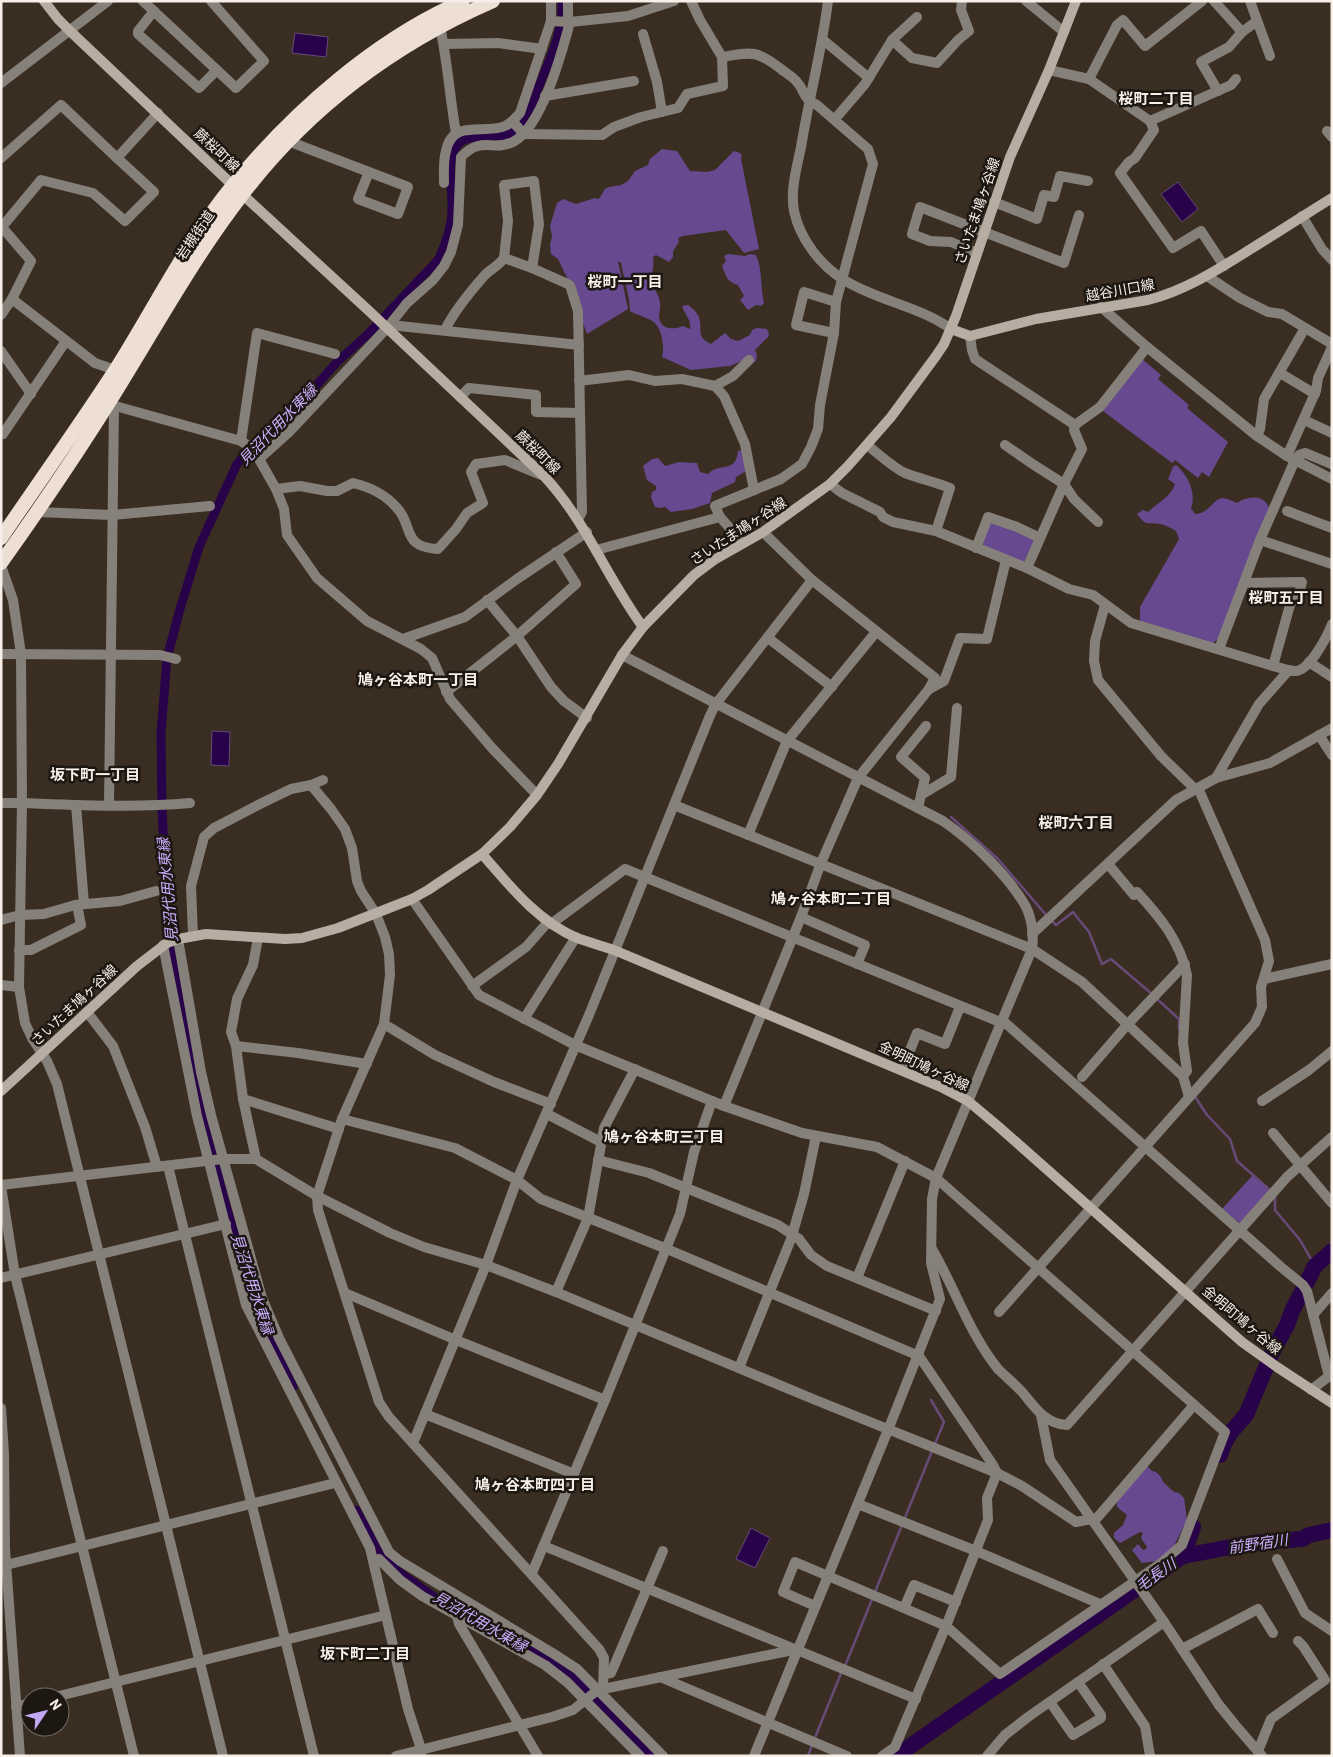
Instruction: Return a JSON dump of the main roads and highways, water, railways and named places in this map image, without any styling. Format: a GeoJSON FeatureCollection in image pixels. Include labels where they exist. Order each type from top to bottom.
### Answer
{"type":"FeatureCollection","features":[{"type":"Feature","properties":{"kind":"highway","name":"岩槻街道"},"geometry":{"type":"LineString","coordinates":[[1,538],[114,370],[192,244],[293,120],[384,46],[443,6],[463,1]]}},
{"type":"Feature","properties":{"kind":"highway","name":"岩槻街道"},"geometry":{"type":"LineString","coordinates":[[1,564],[111,405],[238,189],[329,103],[362,76],[392,55],[455,17],[493,1]]}},
{"type":"Feature","properties":{"kind":"main road","name":"蕨桜町線"},"geometry":{"type":"LineString","coordinates":[[44,1],[70,31],[544,476],[560,493],[587,532],[628,606],[643,627]]}},
{"type":"Feature","properties":{"kind":"main road","name":"さいたま鳩ヶ谷線"},"geometry":{"type":"LineString","coordinates":[[1,1092],[137,966],[171,941],[194,935],[221,934],[258,938],[302,938],[338,928],[412,899],[482,854],[510,827],[537,795],[558,764],[622,656],[643,627],[694,575],[742,543],[763,532],[830,484],[867,445],[902,403],[936,356],[951,329],[1010,156],[1049,70],[1076,1]]}},
{"type":"Feature","properties":{"kind":"main road","name":"越谷川口線"},"geometry":{"type":"LineString","coordinates":[[951,329],[970,336],[1036,320],[1164,296],[1207,276],[1332,198]]}},
{"type":"Feature","properties":{"kind":"main road","name":"金明町鳩ヶ谷線"},"geometry":{"type":"LineString","coordinates":[[482,854],[532,909],[550,923],[576,937],[614,950],[902,1070],[968,1101],[1261,1356],[1332,1403]]}},
{"type":"Feature","properties":{"kind":"waterway","name":"見沼代用水東縁"},"geometry":{"type":"LineString","coordinates":[[293,1387],[263,1325],[247,1281],[221,1187],[193,1065],[168,921],[162,810],[161,733],[167,658],[199,547],[237,464],[258,441],[291,414],[337,362],[367,335],[438,260],[446,242],[452,216],[450,171],[455,149],[465,139],[507,135],[524,120],[529,112],[555,46],[561,24],[562,1]]}},
{"type":"Feature","properties":{"kind":"waterway"},"geometry":{"type":"LineString","coordinates":[[951,817],[998,859],[1047,916]]}},
{"type":"Feature","properties":{"kind":"waterway"},"geometry":{"type":"LineString","coordinates":[[1051,920],[1056,925],[1073,912],[1089,932],[1102,964],[1111,959],[1153,995]]}},
{"type":"Feature","properties":{"kind":"waterway"},"geometry":{"type":"LineString","coordinates":[[1157,999],[1179,1019],[1179,1029]]}},
{"type":"Feature","properties":{"kind":"waterway"},"geometry":{"type":"LineString","coordinates":[[1194,1095],[1207,1115],[1230,1139],[1237,1161],[1270,1190]]}},
{"type":"Feature","properties":{"kind":"waterway"},"geometry":{"type":"LineString","coordinates":[[1275,1196],[1275,1210],[1300,1240],[1315,1266]]}},
{"type":"Feature","properties":{"kind":"waterway","name":"毛長川"},"geometry":{"type":"LineString","coordinates":[[1220,1455],[1231,1432],[1246,1415],[1272,1353],[1315,1266],[1332,1251]]}},
{"type":"Feature","properties":{"kind":"waterway"},"geometry":{"type":"LineString","coordinates":[[931,1400],[944,1422],[934,1446]]}},
{"type":"Feature","properties":{"kind":"waterway"},"geometry":{"type":"LineString","coordinates":[[904,1520],[932,1451]]}},
{"type":"Feature","properties":{"kind":"waterway","name":"見沼代用水東縁"},"geometry":{"type":"LineString","coordinates":[[356,1510],[376,1547],[400,1573],[437,1599],[526,1646],[576,1680],[650,1756]]}},
{"type":"Feature","properties":{"kind":"waterway"},"geometry":{"type":"LineString","coordinates":[[875,1592],[902,1525]]}},
{"type":"Feature","properties":{"kind":"waterway","name":"毛長川"},"geometry":{"type":"LineString","coordinates":[[896,1756],[1183,1556],[1193,1527]]}},
{"type":"Feature","properties":{"kind":"waterway","name":"前野宿川"},"geometry":{"type":"LineString","coordinates":[[1183,1556],[1252,1543],[1302,1539],[1309,1535],[1332,1530]]}},
{"type":"Feature","properties":{"kind":"waterway"},"geometry":{"type":"LineString","coordinates":[[845,1666],[873,1597]]}},
{"type":"Feature","properties":{"kind":"waterway"},"geometry":{"type":"LineString","coordinates":[[814,1740],[842,1671]]}},
{"type":"Feature","properties":{"kind":"waterway"},"geometry":{"type":"LineString","coordinates":[[808,1756],[812,1745]]}},
{"type":"Feature","properties":{"kind":"district","name":"桜町二丁目"},"geometry":{"type":"Point","coordinates":[1156,99]}},
{"type":"Feature","properties":{"kind":"district","name":"桜町一丁目"},"geometry":{"type":"Point","coordinates":[625,282]}},
{"type":"Feature","properties":{"kind":"district","name":"桜町五丁目"},"geometry":{"type":"Point","coordinates":[1286,598]}},
{"type":"Feature","properties":{"kind":"district","name":"鳩ヶ谷本町一丁目"},"geometry":{"type":"Point","coordinates":[418,680]}},
{"type":"Feature","properties":{"kind":"district","name":"坂下町一丁目"},"geometry":{"type":"Point","coordinates":[95,775]}},
{"type":"Feature","properties":{"kind":"district","name":"桜町六丁目"},"geometry":{"type":"Point","coordinates":[1076,823]}},
{"type":"Feature","properties":{"kind":"district","name":"鳩ヶ谷本町二丁目"},"geometry":{"type":"Point","coordinates":[831,899]}},
{"type":"Feature","properties":{"kind":"district","name":"鳩ヶ谷本町三丁目"},"geometry":{"type":"Point","coordinates":[664,1137]}},
{"type":"Feature","properties":{"kind":"district","name":"鳩ヶ谷本町四丁目"},"geometry":{"type":"Point","coordinates":[535,1485]}},
{"type":"Feature","properties":{"kind":"district","name":"坂下町二丁目"},"geometry":{"type":"Point","coordinates":[365,1654]}}]}
